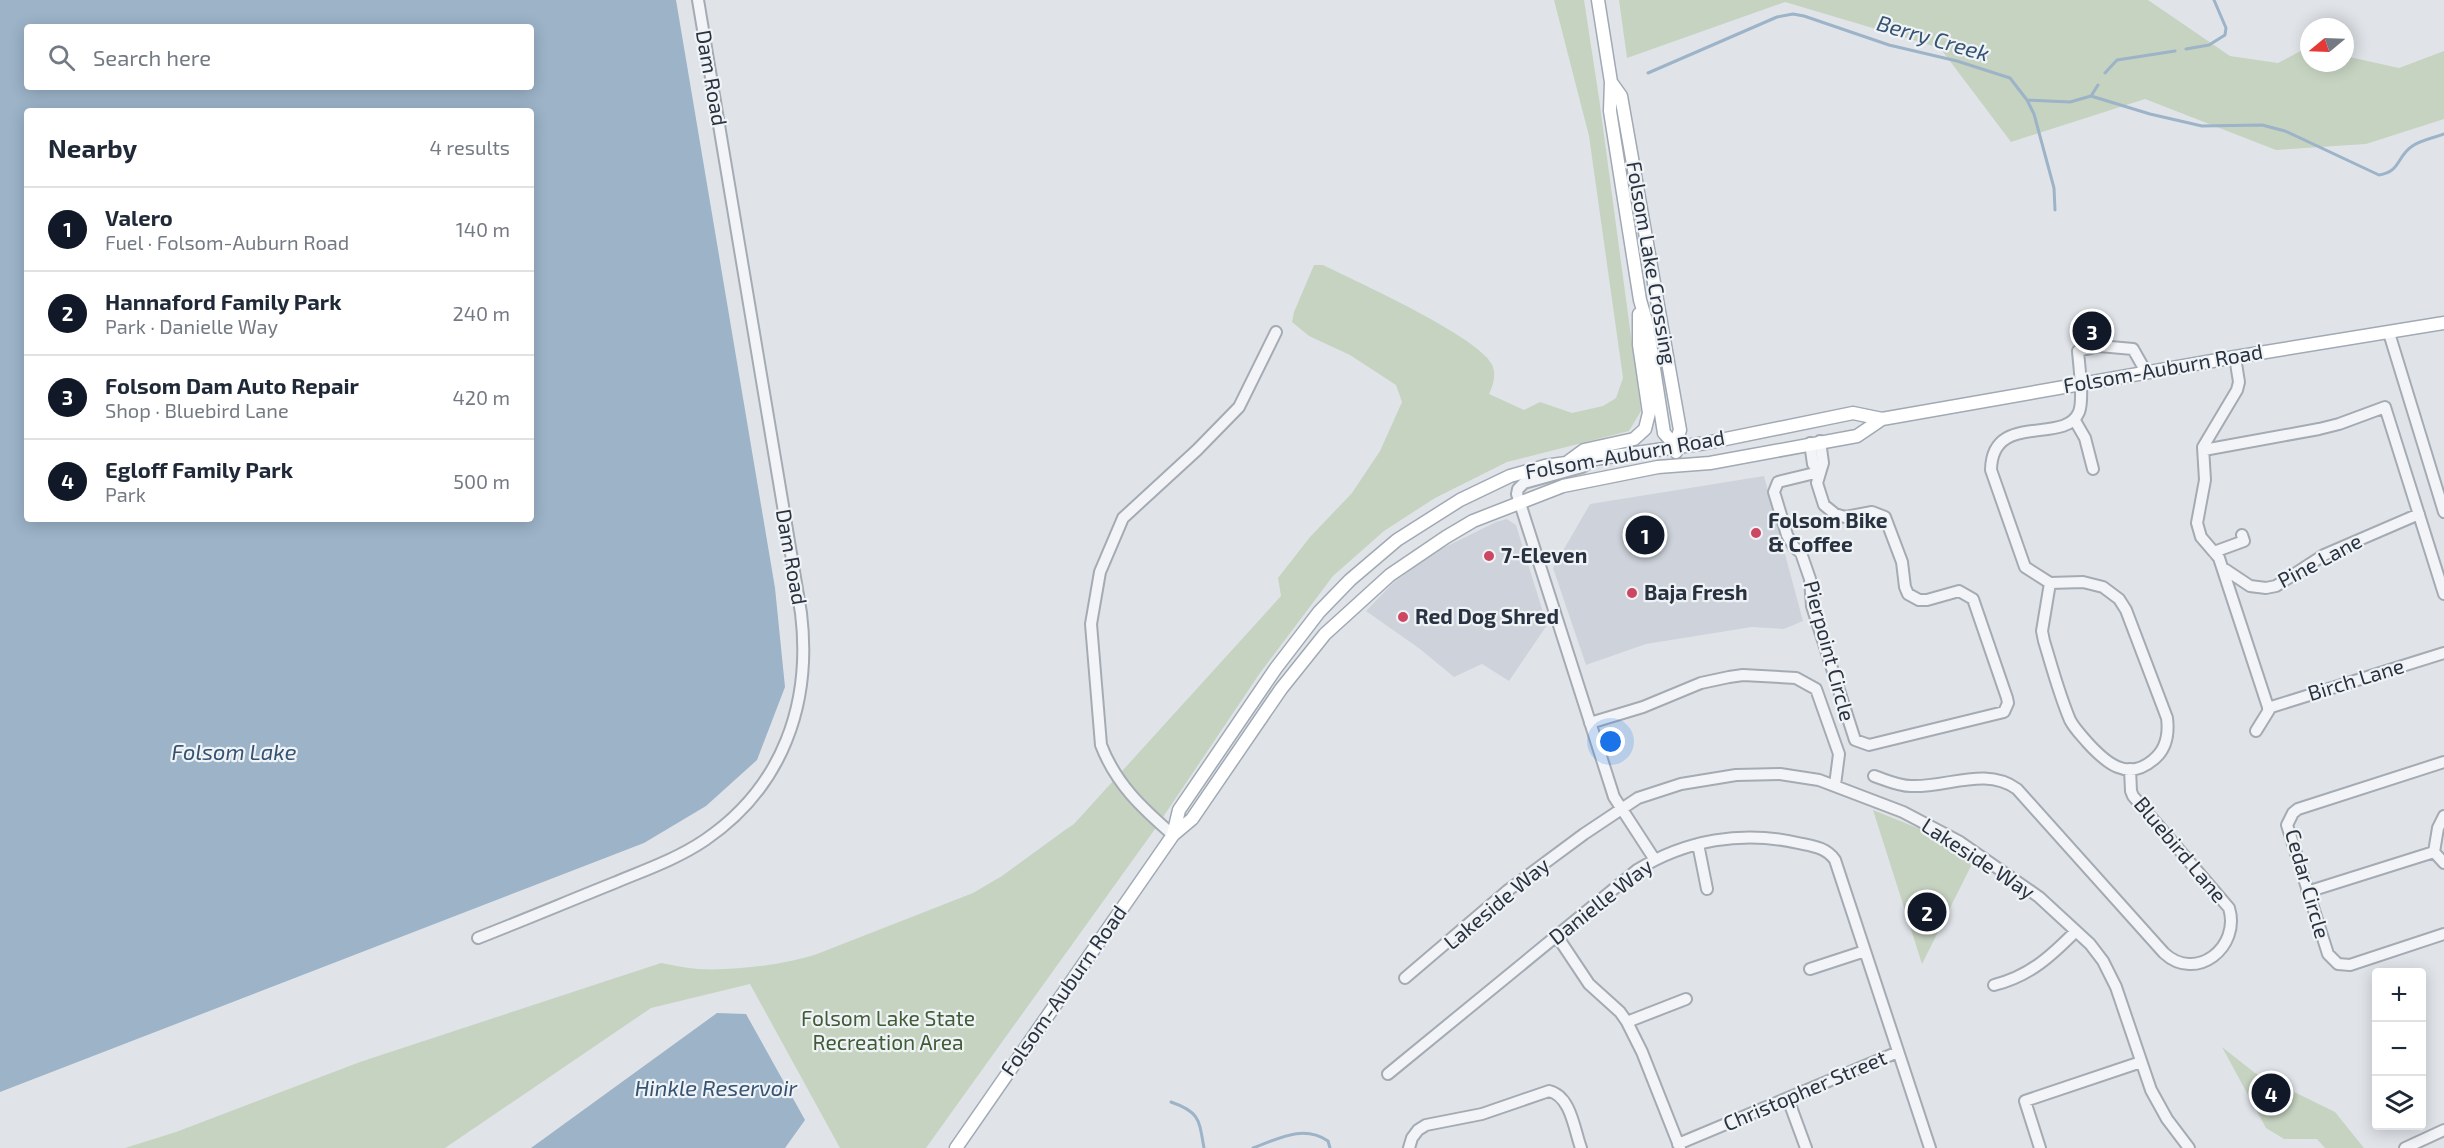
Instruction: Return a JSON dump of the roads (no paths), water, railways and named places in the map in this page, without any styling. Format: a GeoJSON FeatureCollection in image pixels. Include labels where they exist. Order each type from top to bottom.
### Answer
{"type":"FeatureCollection","features":[{"type":"Feature","properties":{"kind":"main road","name":"Folsom Lake Crossing"},"geometry":{"type":"LineString","coordinates":[[1599,0],[1611,82],[1610,111],[1640,300],[1647,324],[1664,433],[1675,446]]}},
{"type":"Feature","properties":{"kind":"main road","name":"Folsom Lake Crossing"},"geometry":{"type":"LineString","coordinates":[[1611,82],[1621,96],[1650,256],[1680,430],[1675,446],[1678,464]]}},
{"type":"Feature","properties":{"kind":"main road"},"geometry":{"type":"LineString","coordinates":[[1568,461],[1584,450],[1634,439],[1645,429],[1649,413],[1639,345],[1640,300]]}},
{"type":"Feature","properties":{"kind":"main road","name":"Folsom-Auburn Road"},"geometry":{"type":"LineString","coordinates":[[1173,835],[1179,810],[1258,693],[1319,612],[1350,580],[1397,540],[1460,500],[1510,476],[1568,461],[1706,442],[1853,413],[1882,419],[2079,383],[2444,323]]}},
{"type":"Feature","properties":{"kind":"main road","name":"Folsom-Auburn Road"},"geometry":{"type":"LineString","coordinates":[[956,1148],[1173,835],[1192,819],[1302,662],[1325,634],[1362,597],[1418,554],[1473,521],[1563,486],[1678,464],[1710,463],[1857,435],[1882,419]]}},
{"type":"Feature","properties":{"kind":"street","name":"Dam Road"},"geometry":{"type":"LineString","coordinates":[[478,938],[666,861],[706,840],[740,811],[768,776],[789,736],[801,693],[804,639],[801,613],[698,0]]}},
{"type":"Feature","properties":{"kind":"street"},"geometry":{"type":"LineString","coordinates":[[1173,835],[1136,802],[1108,762],[1101,745],[1091,624],[1100,572],[1123,518],[1197,450],[1239,407],[1276,332]]}},
{"type":"Feature","properties":{"kind":"street"},"geometry":{"type":"LineString","coordinates":[[2389,333],[2444,512]]}},
{"type":"Feature","properties":{"kind":"street"},"geometry":{"type":"LineString","coordinates":[[2130,769],[2119,768],[2102,759],[2070,720],[2044,641],[2043,631],[2050,583],[2030,572],[2021,560],[1992,476],[1991,461],[1998,445],[2005,438],[2063,426],[2074,419],[2080,407],[2078,351],[2099,346],[2133,349],[2146,372]]}},
{"type":"Feature","properties":{"kind":"street"},"geometry":{"type":"LineString","coordinates":[[2235,357],[2239,382],[2237,390],[2203,447],[2205,480],[2197,523],[2202,537],[2214,552],[2222,568],[2269,710],[2256,730]]}},
{"type":"Feature","properties":{"kind":"street"},"geometry":{"type":"LineString","coordinates":[[2204,450],[2319,429],[2385,407],[2444,594]]}},
{"type":"Feature","properties":{"kind":"street"},"geometry":{"type":"LineString","coordinates":[[2074,419],[2085,438],[2093,469]]}},
{"type":"Feature","properties":{"kind":"street","name":"Pierpoint Circle"},"geometry":{"type":"LineString","coordinates":[[1815,442],[1813,464],[1819,472],[1818,490],[1824,505],[1829,510],[1845,517],[1872,512],[1885,517],[1902,562],[1905,587],[1912,597],[1927,600],[1954,591],[1973,598],[2007,698],[2008,704],[2004,712],[1869,745],[1855,740],[1812,606],[1810,579],[1801,553],[1787,535],[1774,492],[1778,482],[1819,472]]}},
{"type":"Feature","properties":{"kind":"street"},"geometry":{"type":"LineString","coordinates":[[1599,457],[1582,467],[1524,483],[1518,489],[1519,502],[1614,797],[1654,860]]}},
{"type":"Feature","properties":{"kind":"street","name":"Pine Lane"},"geometry":{"type":"LineString","coordinates":[[2222,568],[2250,586],[2266,588],[2276,586],[2334,550],[2419,514]]}},
{"type":"Feature","properties":{"kind":"street"},"geometry":{"type":"LineString","coordinates":[[2214,552],[2244,541],[2242,536]]}},
{"type":"Feature","properties":{"kind":"street","name":"Bluebird Lane"},"geometry":{"type":"LineString","coordinates":[[1874,776],[1913,787],[1988,778],[2007,782],[2017,789],[2164,953],[2182,964],[2198,964],[2208,960],[2225,945],[2232,927],[2229,908],[2131,791],[2130,769],[2145,765],[2160,754],[2167,739],[2168,728],[2167,718],[2126,610],[2112,592],[2092,583],[2050,583]]}},
{"type":"Feature","properties":{"kind":"street","name":"Birch Lane"},"geometry":{"type":"LineString","coordinates":[[2268,708],[2444,653]]}},
{"type":"Feature","properties":{"kind":"street"},"geometry":{"type":"LineString","coordinates":[[1590,723],[1642,707],[1701,683],[1719,679],[1743,675],[1796,678],[1816,689],[1839,754],[1835,785]]}},
{"type":"Feature","properties":{"kind":"street","name":"Cedar Circle"},"geometry":{"type":"LineString","coordinates":[[2444,762],[2298,809],[2289,818],[2287,831],[2328,954],[2338,964],[2350,965],[2444,934]]}},
{"type":"Feature","properties":{"kind":"street","name":"Lakeside Way"},"geometry":{"type":"LineString","coordinates":[[1406,978],[1507,891],[1621,808],[1647,795],[1681,784],[1736,775],[1780,774],[1835,785],[1903,812],[1960,842],[2016,879],[2090,944],[2110,974],[2158,1105],[2189,1148]]}},
{"type":"Feature","properties":{"kind":"street"},"geometry":{"type":"LineString","coordinates":[[2434,852],[2438,828],[2444,816]]}},
{"type":"Feature","properties":{"kind":"street","name":"Danielle Way"},"geometry":{"type":"LineString","coordinates":[[1388,1074],[1637,870],[1654,860],[1698,844],[1722,839],[1760,837],[1789,841],[1826,851],[1837,866],[1930,1148]]}},
{"type":"Feature","properties":{"kind":"street"},"geometry":{"type":"LineString","coordinates":[[1698,844],[1707,889]]}},
{"type":"Feature","properties":{"kind":"street"},"geometry":{"type":"LineString","coordinates":[[2307,892],[2434,852]]}},
{"type":"Feature","properties":{"kind":"street"},"geometry":{"type":"LineString","coordinates":[[2434,852],[2444,863]]}},
{"type":"Feature","properties":{"kind":"street"},"geometry":{"type":"LineString","coordinates":[[1994,985],[2033,970],[2076,931]]}},
{"type":"Feature","properties":{"kind":"street"},"geometry":{"type":"LineString","coordinates":[[1557,936],[1589,984],[1620,1012],[1627,1022],[1642,1052],[1679,1146]]}},
{"type":"Feature","properties":{"kind":"street"},"geometry":{"type":"LineString","coordinates":[[1810,969],[1865,951]]}},
{"type":"Feature","properties":{"kind":"street"},"geometry":{"type":"LineString","coordinates":[[1627,1022],[1686,999]]}},
{"type":"Feature","properties":{"kind":"street","name":"Christopher Street"},"geometry":{"type":"LineString","coordinates":[[1679,1146],[1898,1052]]}},
{"type":"Feature","properties":{"kind":"street"},"geometry":{"type":"LineString","coordinates":[[2040,1148],[2025,1101],[2141,1062]]}},
{"type":"Feature","properties":{"kind":"street"},"geometry":{"type":"LineString","coordinates":[[1409,1148],[1412,1138],[1426,1125],[1482,1114],[1549,1091],[1557,1093],[1565,1102],[1581,1148]]}},
{"type":"Feature","properties":{"kind":"street"},"geometry":{"type":"LineString","coordinates":[[1788,1099],[1806,1148]]}},
{"type":"Feature","properties":{"kind":"street"},"geometry":{"type":"LineString","coordinates":[[2404,1148],[2444,1130]]}},
{"type":"Feature","properties":{"kind":"water","name":"Folsom Lake"},"geometry":{"type":"Polygon","coordinates":[[[0,0],[676,0],[775,588],[785,687],[757,760],[706,806],[644,843],[0,1092],[0,0]]]}},
{"type":"Feature","properties":{"kind":"water","name":"Hinkle Reservoir"},"geometry":{"type":"Polygon","coordinates":[[[717,1013],[746,1014],[805,1120],[785,1148],[531,1148],[717,1013]]]}},
{"type":"Feature","properties":{"kind":"waterway"},"geometry":{"type":"LineString","coordinates":[[2186,49],[2209,45],[2225,35],[2226,28],[2214,0]]}},
{"type":"Feature","properties":{"kind":"waterway","name":"Berry Creek"},"geometry":{"type":"LineString","coordinates":[[1648,73],[1777,17],[1793,14],[1889,45],[1957,61],[2010,78],[2027,100],[2034,114],[2054,188],[2055,210]]}},
{"type":"Feature","properties":{"kind":"waterway"},"geometry":{"type":"LineString","coordinates":[[2105,73],[2117,60],[2175,51]]}},
{"type":"Feature","properties":{"kind":"waterway"},"geometry":{"type":"LineString","coordinates":[[2027,100],[2070,102],[2091,96],[2098,85]]}},
{"type":"Feature","properties":{"kind":"waterway","name":"Berry Creek"},"geometry":{"type":"LineString","coordinates":[[2091,96],[2150,114],[2202,126],[2262,125],[2285,131],[2379,175],[2391,171],[2406,151],[2415,145],[2444,134]]}},
{"type":"Feature","properties":{"kind":"waterway"},"geometry":{"type":"LineString","coordinates":[[1171,1102],[1188,1109],[1196,1118],[1204,1148]]}},
{"type":"Feature","properties":{"kind":"waterway"},"geometry":{"type":"LineString","coordinates":[[1253,1148],[1281,1137],[1300,1133],[1319,1136],[1328,1141],[1330,1148]]}},
{"type":"Feature","properties":{"kind":"place","name":"Folsom Dam Auto Repair"},"geometry":{"type":"Point","coordinates":[2092,331]}},
{"type":"Feature","properties":{"kind":"place","name":"Folsom Bike & Coffee"},"geometry":{"type":"Point","coordinates":[1756,533]}},
{"type":"Feature","properties":{"kind":"place","name":"Valero"},"geometry":{"type":"Point","coordinates":[1645,535]}},
{"type":"Feature","properties":{"kind":"place","name":"7-Eleven"},"geometry":{"type":"Point","coordinates":[1489,556]}},
{"type":"Feature","properties":{"kind":"place","name":"Baja Fresh"},"geometry":{"type":"Point","coordinates":[1632,593]}},
{"type":"Feature","properties":{"kind":"place","name":"Red Dog Shred"},"geometry":{"type":"Point","coordinates":[1403,617]}},
{"type":"Feature","properties":{"kind":"place","name":"Hannaford Family Park"},"geometry":{"type":"Point","coordinates":[1927,912]}},
{"type":"Feature","properties":{"kind":"place","name":"Egloff Family Park"},"geometry":{"type":"Point","coordinates":[2271,1093]}},
{"type":"Feature","properties":{"kind":"park label","name":"Folsom Lake State Recreation Area"},"geometry":{"type":"Point","coordinates":[888,1031]}}]}
